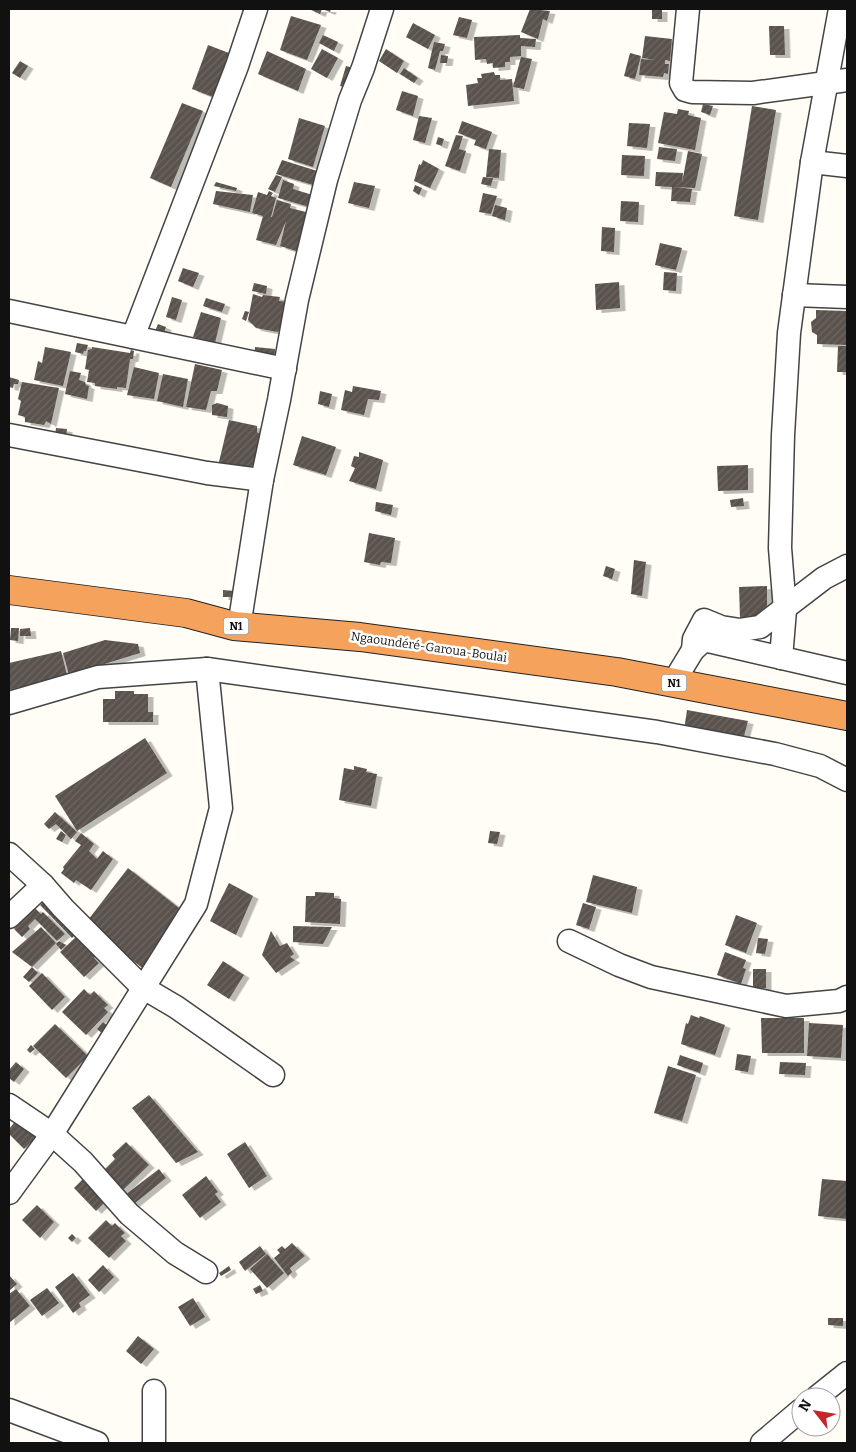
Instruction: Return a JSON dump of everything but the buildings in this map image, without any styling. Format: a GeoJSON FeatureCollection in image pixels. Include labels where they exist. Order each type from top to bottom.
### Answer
{"type":"FeatureCollection","features":[{"type":"Feature","properties":{"kind":"highway","name":"Ngaoundéré-Garoua-Boulai"},"geometry":{"type":"LineString","coordinates":[[9,590],[186,613],[234,626],[360,637],[616,672],[847,716]]}},
{"type":"Feature","properties":{"kind":"street"},"geometry":{"type":"LineString","coordinates":[[133,337],[237,66],[256,9]]}},
{"type":"Feature","properties":{"kind":"street"},"geometry":{"type":"LineString","coordinates":[[234,626],[241,614],[262,480],[297,300],[326,180],[350,100],[374,37],[382,9]]}},
{"type":"Feature","properties":{"kind":"street"},"geometry":{"type":"LineString","coordinates":[[688,9],[681,83],[685,90],[692,92],[753,93],[837,82]]}},
{"type":"Feature","properties":{"kind":"street"},"geometry":{"type":"LineString","coordinates":[[781,658],[785,610],[780,548],[782,435],[789,333],[812,162],[837,82],[840,9]]}},
{"type":"Feature","properties":{"kind":"street"},"geometry":{"type":"LineString","coordinates":[[812,162],[847,166]]}},
{"type":"Feature","properties":{"kind":"street"},"geometry":{"type":"LineString","coordinates":[[794,296],[847,296]]}},
{"type":"Feature","properties":{"kind":"street"},"geometry":{"type":"LineString","coordinates":[[9,311],[285,369]]}},
{"type":"Feature","properties":{"kind":"street"},"geometry":{"type":"LineString","coordinates":[[9,435],[207,473],[262,480]]}},
{"type":"Feature","properties":{"kind":"street"},"geometry":{"type":"LineString","coordinates":[[693,650],[694,639],[704,620],[721,627],[740,630],[760,627],[785,610],[824,578],[847,566]]}},
{"type":"Feature","properties":{"kind":"street"},"geometry":{"type":"LineString","coordinates":[[673,683],[693,650],[704,640],[847,673]]}},
{"type":"Feature","properties":{"kind":"street"},"geometry":{"type":"LineString","coordinates":[[9,703],[98,677],[207,670],[657,732],[775,754],[820,766],[847,780]]}},
{"type":"Feature","properties":{"kind":"street"},"geometry":{"type":"LineString","coordinates":[[9,1193],[52,1134],[142,987],[196,904],[221,808],[207,670]]}},
{"type":"Feature","properties":{"kind":"street"},"geometry":{"type":"LineString","coordinates":[[9,854],[43,885],[62,908],[142,987],[176,1007],[273,1076]]}},
{"type":"Feature","properties":{"kind":"street"},"geometry":{"type":"LineString","coordinates":[[9,917],[43,885]]}},
{"type":"Feature","properties":{"kind":"street"},"geometry":{"type":"LineString","coordinates":[[569,941],[619,965],[651,977],[786,1006],[839,1001],[847,997]]}},
{"type":"Feature","properties":{"kind":"street"},"geometry":{"type":"LineString","coordinates":[[9,1105],[52,1134],[82,1162],[129,1214],[175,1253],[206,1272]]}},
{"type":"Feature","properties":{"kind":"street"},"geometry":{"type":"LineString","coordinates":[[830,1387],[847,1373]]}},
{"type":"Feature","properties":{"kind":"street"},"geometry":{"type":"LineString","coordinates":[[154,1391],[154,1443]]}},
{"type":"Feature","properties":{"kind":"street"},"geometry":{"type":"LineString","coordinates":[[9,1410],[97,1443]]}},
{"type":"Feature","properties":{"kind":"street"},"geometry":{"type":"LineString","coordinates":[[762,1443],[791,1418]]}}]}
